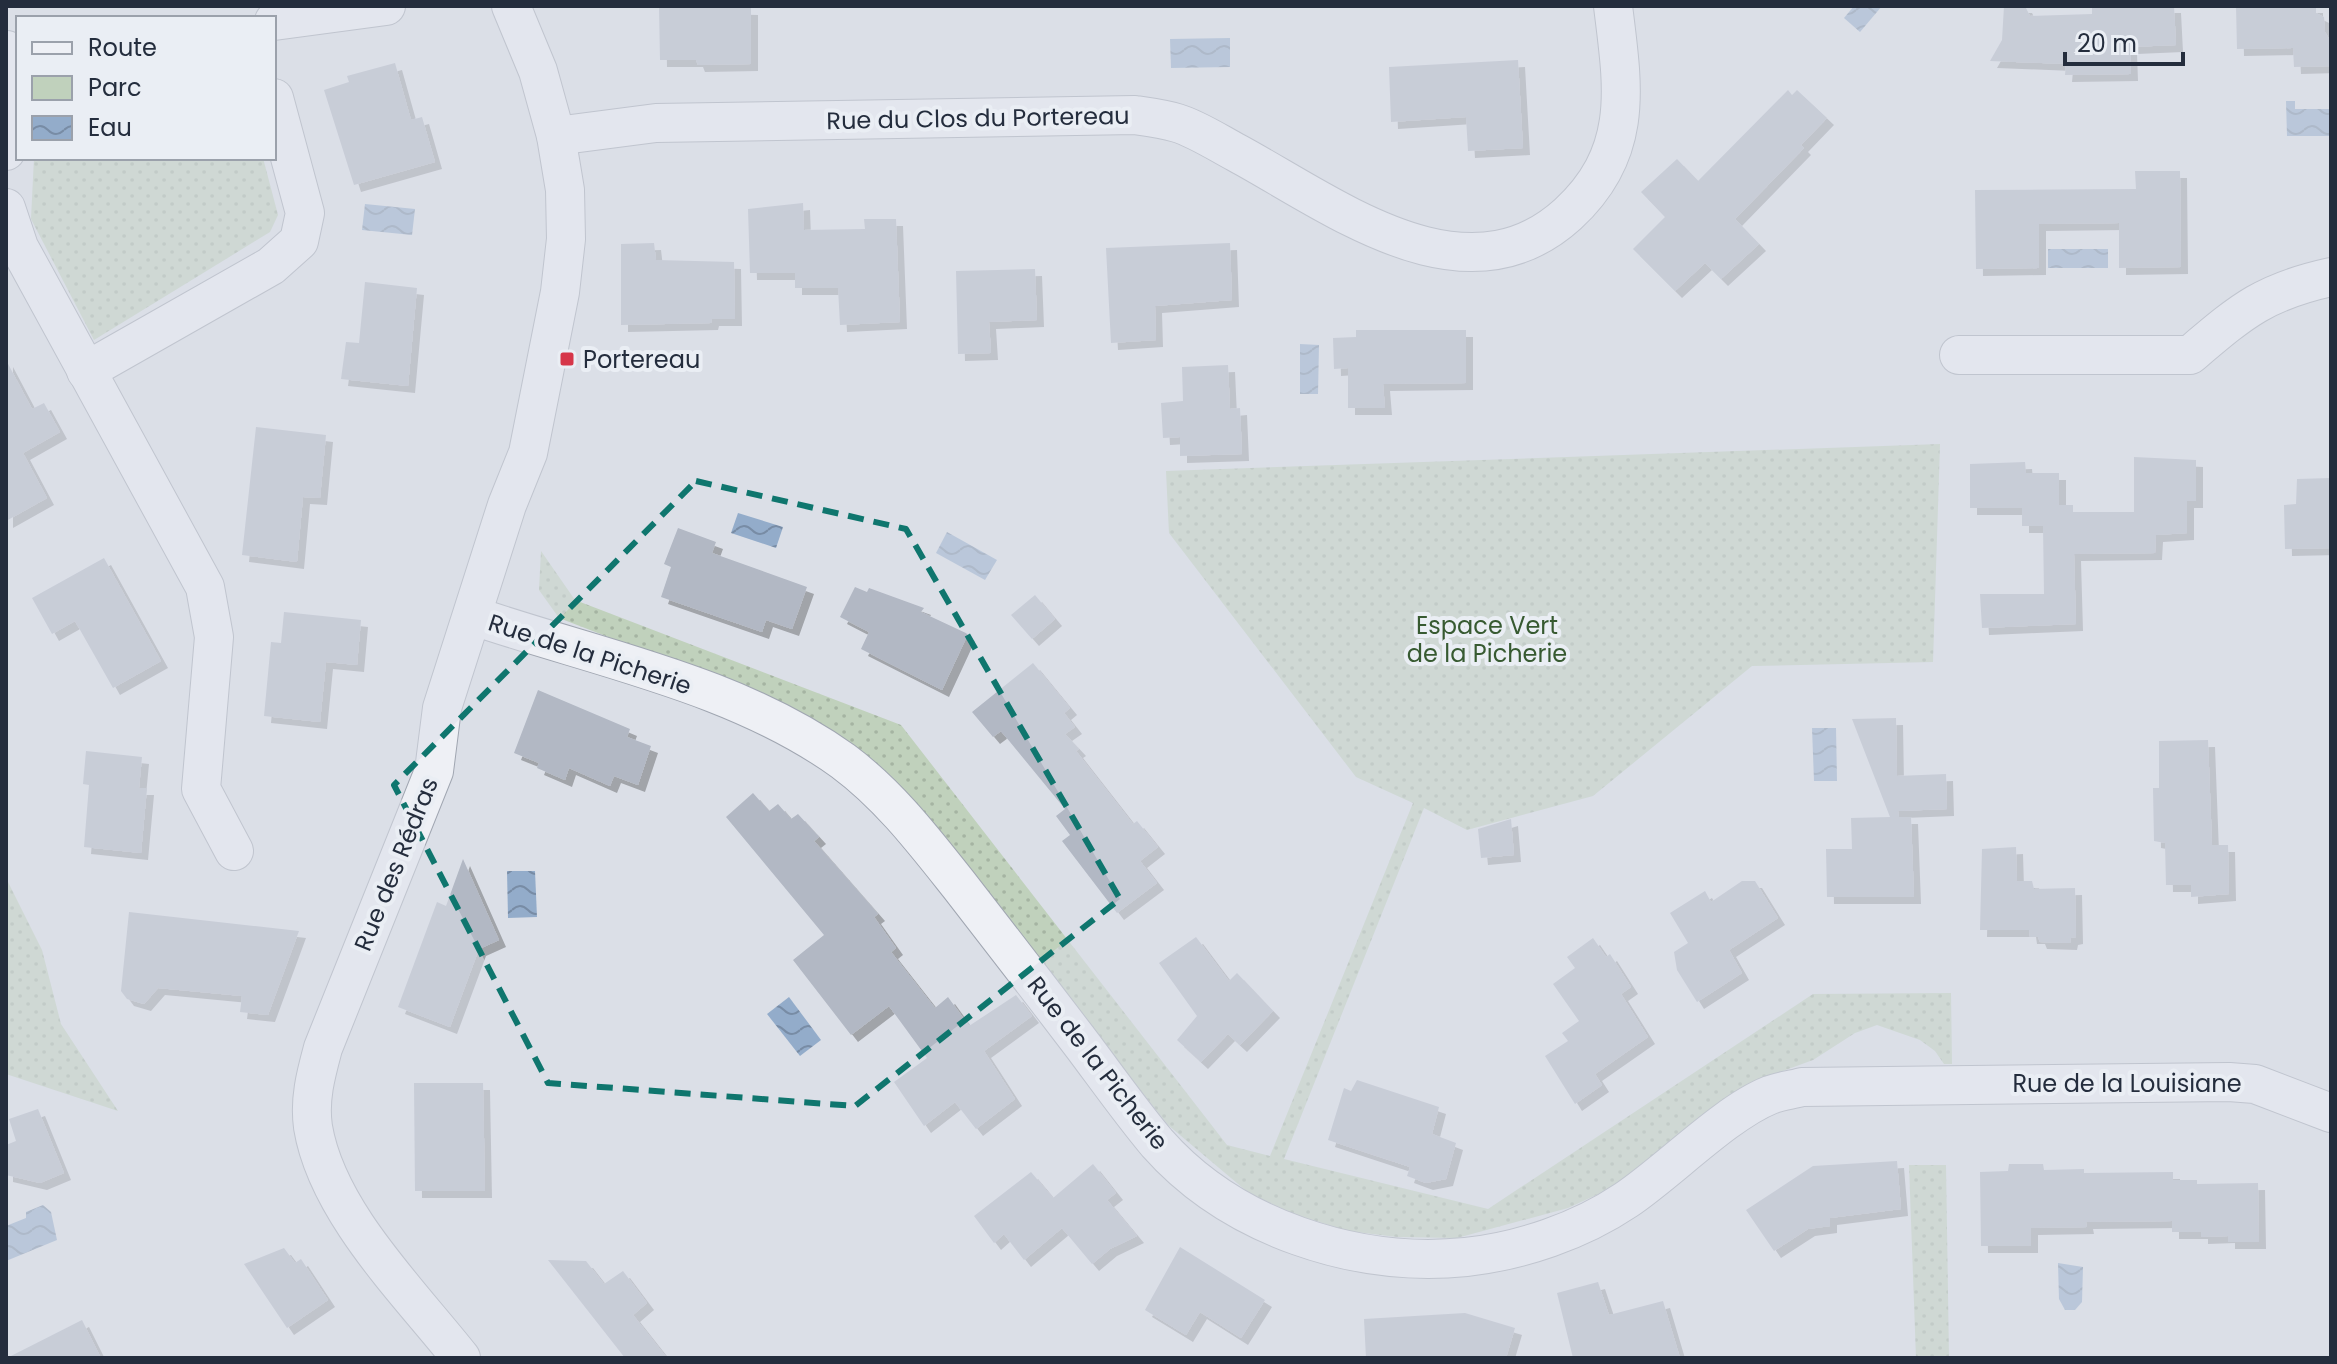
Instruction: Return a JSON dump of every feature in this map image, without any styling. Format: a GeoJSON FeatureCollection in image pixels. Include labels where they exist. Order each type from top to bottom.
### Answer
{"type":"FeatureCollection","features":[{"type":"Feature","properties":{"kind":"street"},"geometry":{"type":"LineString","coordinates":[[276,21],[386,6]]}},
{"type":"Feature","properties":{"kind":"street","name":"Rue des Rédras"},"geometry":{"type":"LineString","coordinates":[[461,1358],[355,1224],[328,1178],[313,1126],[313,1085],[323,1048],[434,771],[442,708],[474,616],[507,505],[528,453],[560,292],[566,239],[565,190],[556,136],[538,71],[511,6]]}},
{"type":"Feature","properties":{"kind":"street","name":"Rue du Clos du Portereau"},"geometry":{"type":"LineString","coordinates":[[556,136],[656,123],[1135,115],[1179,124],[1385,233],[1423,248],[1459,253],[1511,246],[1552,228],[1584,199],[1608,164],[1621,124],[1623,83],[1613,6]]}},
{"type":"Feature","properties":{"kind":"street"},"geometry":{"type":"LineString","coordinates":[[6,151],[11,103],[10,50]]}},
{"type":"Feature","properties":{"kind":"street"},"geometry":{"type":"LineString","coordinates":[[86,371],[271,266],[299,241],[305,213],[276,105]]}},
{"type":"Feature","properties":{"kind":"street"},"geometry":{"type":"LineString","coordinates":[[6,208],[19,247],[205,587],[214,637],[201,789],[234,851]]}},
{"type":"Feature","properties":{"kind":"street"},"geometry":{"type":"LineString","coordinates":[[1959,355],[2190,355],[2243,310],[2287,286],[2331,277]]}},
{"type":"Feature","properties":{"kind":"street","name":"Rue de la Picherie"},"geometry":{"type":"LineString","coordinates":[[474,616],[736,702],[791,728],[844,762],[877,789],[936,857],[1159,1145],[1233,1203],[1316,1243],[1373,1256],[1421,1259],[1468,1257],[1520,1247],[1578,1226],[1624,1201],[1769,1095],[1802,1087],[1966,1083]]}},
{"type":"Feature","properties":{"kind":"street","name":"Rue de la Louisiane"},"geometry":{"type":"LineString","coordinates":[[1966,1083],[2255,1084],[2331,1113]]}},
{"type":"Feature","properties":{"kind":"highlighted area"},"geometry":{"type":"Polygon","coordinates":[[[696,481],[906,529],[1120,899],[855,1106],[548,1083],[394,785],[696,481]]]}},
{"type":"Feature","properties":{"kind":"green space"},"geometry":{"type":"Polygon","coordinates":[[[34,160],[264,160],[278,215],[270,232],[94,340],[31,219],[34,160]]]}},
{"type":"Feature","properties":{"kind":"green space","name":"Espace Vert de la Picherie"},"geometry":{"type":"Polygon","coordinates":[[[1940,444],[1933,662],[1752,666],[1593,796],[1467,830],[1424,808],[1284,1159],[1488,1209],[1813,994],[1951,993],[1952,1064],[1944,1064],[1935,1051],[1920,1040],[1877,1025],[1855,1033],[1813,1060],[1764,1078],[1620,1184],[1568,1208],[1457,1238],[1397,1237],[1348,1231],[1297,1215],[1250,1194],[1168,1125],[892,777],[858,749],[660,657],[559,618],[539,590],[541,551],[575,600],[901,725],[1227,1145],[1270,1156],[1413,803],[1356,777],[1169,533],[1166,471],[1940,444]]]}},
{"type":"Feature","properties":{"kind":"green space"},"geometry":{"type":"Polygon","coordinates":[[[6,878],[42,950],[61,1024],[118,1111],[6,1074],[6,878]]]}},
{"type":"Feature","properties":{"kind":"green space"},"geometry":{"type":"Polygon","coordinates":[[[1909,1165],[1946,1165],[1949,1358],[1916,1358],[1909,1165]]]}},
{"type":"Feature","properties":{"kind":"water"},"geometry":{"type":"Polygon","coordinates":[[[1854,6],[1882,6],[1860,32],[1844,18],[1854,6]]]}},
{"type":"Feature","properties":{"kind":"water"},"geometry":{"type":"Polygon","coordinates":[[[1230,38],[1230,67],[1171,68],[1170,39],[1230,38]]]}},
{"type":"Feature","properties":{"kind":"water"},"geometry":{"type":"Polygon","coordinates":[[[2286,101],[2295,101],[2295,109],[2331,109],[2331,136],[2287,136],[2286,101]]]}},
{"type":"Feature","properties":{"kind":"water"},"geometry":{"type":"Polygon","coordinates":[[[365,204],[415,209],[412,235],[362,230],[365,204]]]}},
{"type":"Feature","properties":{"kind":"water"},"geometry":{"type":"Polygon","coordinates":[[[2048,249],[2108,249],[2108,268],[2048,268],[2048,249]]]}},
{"type":"Feature","properties":{"kind":"water"},"geometry":{"type":"Polygon","coordinates":[[[1300,344],[1319,345],[1318,394],[1300,394],[1300,344]]]}},
{"type":"Feature","properties":{"kind":"water"},"geometry":{"type":"Polygon","coordinates":[[[738,513],[783,527],[776,548],[731,533],[738,513]]]}},
{"type":"Feature","properties":{"kind":"water"},"geometry":{"type":"Polygon","coordinates":[[[947,532],[997,560],[985,580],[936,553],[947,532]]]}},
{"type":"Feature","properties":{"kind":"water"},"geometry":{"type":"Polygon","coordinates":[[[1812,728],[1836,728],[1837,781],[1814,781],[1812,728]]]}},
{"type":"Feature","properties":{"kind":"water"},"geometry":{"type":"Polygon","coordinates":[[[507,871],[535,871],[537,917],[508,918],[507,871]]]}},
{"type":"Feature","properties":{"kind":"water"},"geometry":{"type":"Polygon","coordinates":[[[789,997],[821,1040],[800,1056],[767,1014],[789,997]]]}},
{"type":"Feature","properties":{"kind":"water"},"geometry":{"type":"Polygon","coordinates":[[[43,1205],[51,1212],[57,1240],[6,1261],[6,1226],[26,1218],[26,1212],[43,1205]]]}},
{"type":"Feature","properties":{"kind":"water"},"geometry":{"type":"Polygon","coordinates":[[[2058,1263],[2083,1267],[2082,1302],[2075,1310],[2065,1310],[2059,1299],[2058,1263]]]}},
{"type":"Feature","properties":{"kind":"building"},"geometry":{"type":"Polygon","coordinates":[[[659,6],[751,8],[751,64],[698,65],[696,60],[660,60],[659,6]]]}},
{"type":"Feature","properties":{"kind":"building"},"geometry":{"type":"Polygon","coordinates":[[[2004,6],[2025,6],[2030,16],[2092,14],[2092,6],[2174,6],[2176,45],[2130,47],[2131,74],[2065,75],[2066,64],[1990,61],[2002,40],[2004,6]]]}},
{"type":"Feature","properties":{"kind":"building"},"geometry":{"type":"Polygon","coordinates":[[[2236,6],[2316,6],[2316,13],[2324,17],[2325,32],[2331,42],[2331,66],[2294,67],[2293,48],[2237,49],[2236,6]]]}},
{"type":"Feature","properties":{"kind":"building"},"geometry":{"type":"Polygon","coordinates":[[[1518,60],[1523,148],[1468,151],[1466,117],[1391,122],[1389,67],[1518,60]]]}},
{"type":"Feature","properties":{"kind":"building"},"geometry":{"type":"Polygon","coordinates":[[[395,63],[411,120],[422,117],[435,162],[354,185],[324,90],[349,82],[347,76],[395,63]]]}},
{"type":"Feature","properties":{"kind":"building"},"geometry":{"type":"Polygon","coordinates":[[[1788,90],[1792,95],[1797,90],[1827,118],[1801,145],[1804,148],[1735,219],[1759,244],[1721,279],[1705,263],[1675,291],[1633,249],[1665,217],[1641,192],[1677,159],[1698,181],[1788,90]]]}},
{"type":"Feature","properties":{"kind":"building"},"geometry":{"type":"Polygon","coordinates":[[[2135,171],[2180,171],[2181,267],[2119,268],[2119,223],[2039,224],[2039,268],[1976,269],[1975,190],[2136,189],[2135,171]]]}},
{"type":"Feature","properties":{"kind":"building"},"geometry":{"type":"Polygon","coordinates":[[[803,203],[804,230],[865,229],[864,219],[896,219],[900,322],[840,325],[838,288],[795,288],[795,273],[750,273],[748,209],[803,203]]]}},
{"type":"Feature","properties":{"kind":"building"},"geometry":{"type":"Polygon","coordinates":[[[654,243],[656,260],[734,262],[735,319],[712,319],[711,323],[621,325],[621,244],[654,243]]]}},
{"type":"Feature","properties":{"kind":"building"},"geometry":{"type":"Polygon","coordinates":[[[1230,243],[1232,300],[1155,306],[1156,340],[1111,343],[1106,248],[1230,243]]]}},
{"type":"Feature","properties":{"kind":"building"},"geometry":{"type":"Polygon","coordinates":[[[1035,269],[1037,320],[989,322],[991,353],[958,354],[956,271],[1035,269]]]}},
{"type":"Feature","properties":{"kind":"building"},"geometry":{"type":"Polygon","coordinates":[[[365,282],[417,288],[408,386],[341,379],[346,342],[359,343],[365,282]]]}},
{"type":"Feature","properties":{"kind":"building"},"geometry":{"type":"Polygon","coordinates":[[[1356,330],[1466,330],[1466,383],[1383,384],[1385,408],[1348,408],[1348,368],[1334,369],[1333,338],[1356,337],[1356,330]]]}},
{"type":"Feature","properties":{"kind":"building"},"geometry":{"type":"Polygon","coordinates":[[[6,360],[32,409],[44,403],[60,432],[23,453],[47,498],[6,521],[6,360]]]}},
{"type":"Feature","properties":{"kind":"building"},"geometry":{"type":"Polygon","coordinates":[[[1228,365],[1230,409],[1240,408],[1242,454],[1180,456],[1180,437],[1163,438],[1161,403],[1183,401],[1182,367],[1228,365]]]}},
{"type":"Feature","properties":{"kind":"building"},"geometry":{"type":"Polygon","coordinates":[[[256,427],[326,435],[320,498],[303,497],[297,562],[242,555],[256,427]]]}},
{"type":"Feature","properties":{"kind":"building"},"geometry":{"type":"Polygon","coordinates":[[[2134,457],[2196,460],[2196,501],[2187,501],[2187,533],[2156,535],[2155,553],[2074,554],[2076,624],[1982,628],[1980,594],[2044,594],[2043,526],[2022,526],[2022,508],[1970,508],[1970,464],[2025,462],[2026,473],[2059,473],[2059,505],[2073,505],[2073,512],[2134,512],[2134,457]]]}},
{"type":"Feature","properties":{"kind":"building"},"geometry":{"type":"Polygon","coordinates":[[[2331,478],[2331,548],[2285,549],[2284,505],[2296,504],[2297,479],[2331,478]]]}},
{"type":"Feature","properties":{"kind":"building"},"geometry":{"type":"Polygon","coordinates":[[[678,528],[716,542],[712,553],[807,587],[792,629],[766,620],[762,632],[661,597],[671,567],[664,564],[678,528]]]}},
{"type":"Feature","properties":{"kind":"building"},"geometry":{"type":"Polygon","coordinates":[[[104,558],[161,661],[113,688],[75,621],[52,634],[32,598],[104,558]]]}},
{"type":"Feature","properties":{"kind":"building"},"geometry":{"type":"Polygon","coordinates":[[[855,587],[867,592],[869,588],[924,608],[921,612],[968,634],[942,690],[861,649],[869,632],[840,617],[855,587]]]}},
{"type":"Feature","properties":{"kind":"building"},"geometry":{"type":"Polygon","coordinates":[[[1035,595],[1055,619],[1032,639],[1011,615],[1035,595]]]}},
{"type":"Feature","properties":{"kind":"building"},"geometry":{"type":"Polygon","coordinates":[[[284,612],[361,620],[357,665],[326,662],[320,722],[264,716],[271,642],[281,643],[284,612]]]}},
{"type":"Feature","properties":{"kind":"building"},"geometry":{"type":"Polygon","coordinates":[[[1033,663],[1070,708],[1064,713],[1075,727],[1065,734],[1079,749],[1076,751],[1133,824],[1137,821],[1158,847],[1140,861],[1157,883],[1117,913],[1062,841],[1070,835],[1056,816],[1065,809],[1001,731],[993,737],[972,712],[1033,663]]]}},
{"type":"Feature","properties":{"kind":"building"},"geometry":{"type":"Polygon","coordinates":[[[538,690],[630,729],[627,737],[651,746],[638,785],[614,776],[610,786],[569,768],[565,780],[537,768],[539,763],[514,753],[538,690]]]}},
{"type":"Feature","properties":{"kind":"building"},"geometry":{"type":"Polygon","coordinates":[[[1896,718],[1897,776],[1946,774],[1947,809],[1898,811],[1899,817],[1911,817],[1914,897],[1827,897],[1826,849],[1852,849],[1851,818],[1890,817],[1852,719],[1896,718]]]}},
{"type":"Feature","properties":{"kind":"building"},"geometry":{"type":"Polygon","coordinates":[[[2208,740],[2212,845],[2228,845],[2229,894],[2191,897],[2191,885],[2166,885],[2165,843],[2154,841],[2153,788],[2159,788],[2159,741],[2208,740]]]}},
{"type":"Feature","properties":{"kind":"building"},"geometry":{"type":"Polygon","coordinates":[[[86,751],[142,757],[139,788],[147,788],[141,853],[84,847],[89,785],[83,784],[86,751]]]}},
{"type":"Feature","properties":{"kind":"building"},"geometry":{"type":"Polygon","coordinates":[[[753,793],[769,811],[778,804],[791,819],[798,814],[819,837],[814,841],[878,914],[874,917],[896,948],[891,952],[935,1008],[948,997],[969,1026],[1016,995],[1032,1016],[984,1051],[1015,1099],[976,1129],[955,1102],[924,1126],[894,1082],[927,1058],[889,1006],[851,1035],[793,960],[824,935],[726,817],[753,793]]]}},
{"type":"Feature","properties":{"kind":"building"},"geometry":{"type":"Polygon","coordinates":[[[1511,819],[1514,855],[1481,858],[1478,829],[1511,819]]]}},
{"type":"Feature","properties":{"kind":"building"},"geometry":{"type":"Polygon","coordinates":[[[2016,847],[2017,881],[2032,881],[2034,889],[2075,888],[2076,937],[2071,938],[2070,943],[2040,942],[2038,937],[2030,937],[2029,930],[1980,930],[1982,849],[2016,847]]]}},
{"type":"Feature","properties":{"kind":"building"},"geometry":{"type":"Polygon","coordinates":[[[463,859],[499,940],[479,949],[450,1027],[398,1007],[437,902],[446,906],[463,859]]]}},
{"type":"Feature","properties":{"kind":"building"},"geometry":{"type":"Polygon","coordinates":[[[1742,881],[1755,881],[1778,918],[1729,950],[1742,973],[1697,1002],[1677,970],[1674,952],[1688,943],[1670,913],[1705,891],[1711,902],[1742,881]]]}},
{"type":"Feature","properties":{"kind":"building"},"geometry":{"type":"Polygon","coordinates":[[[129,912],[299,931],[268,1015],[240,1012],[242,996],[158,988],[144,1004],[127,999],[121,991],[129,912]]]}},
{"type":"Feature","properties":{"kind":"building"},"geometry":{"type":"Polygon","coordinates":[[[1196,937],[1229,981],[1237,973],[1273,1011],[1240,1045],[1228,1034],[1201,1062],[1177,1040],[1197,1016],[1159,963],[1196,937]]]}},
{"type":"Feature","properties":{"kind":"building"},"geometry":{"type":"Polygon","coordinates":[[[1593,938],[1606,957],[1610,954],[1631,987],[1621,994],[1648,1037],[1595,1074],[1602,1085],[1575,1104],[1545,1056],[1568,1041],[1562,1033],[1579,1021],[1553,984],[1575,968],[1567,957],[1593,938]]]}},
{"type":"Feature","properties":{"kind":"building"},"geometry":{"type":"Polygon","coordinates":[[[1357,1080],[1439,1107],[1432,1134],[1456,1143],[1446,1179],[1426,1183],[1407,1176],[1410,1167],[1328,1140],[1344,1088],[1351,1091],[1357,1080]]]}},
{"type":"Feature","properties":{"kind":"building"},"geometry":{"type":"Polygon","coordinates":[[[414,1083],[483,1083],[485,1191],[415,1191],[414,1083]]]}},
{"type":"Feature","properties":{"kind":"building"},"geometry":{"type":"Polygon","coordinates":[[[38,1109],[64,1173],[40,1183],[6,1175],[6,1145],[16,1141],[9,1119],[38,1109]]]}},
{"type":"Feature","properties":{"kind":"building"},"geometry":{"type":"Polygon","coordinates":[[[1897,1161],[1901,1209],[1830,1218],[1830,1226],[1808,1229],[1774,1251],[1746,1210],[1813,1166],[1897,1161]]]}},
{"type":"Feature","properties":{"kind":"building"},"geometry":{"type":"Polygon","coordinates":[[[1093,1164],[1116,1193],[1107,1200],[1137,1236],[1110,1249],[1092,1264],[1062,1228],[1024,1260],[1004,1234],[994,1243],[974,1216],[1031,1172],[1053,1198],[1093,1164]]]}},
{"type":"Feature","properties":{"kind":"building"},"geometry":{"type":"Polygon","coordinates":[[[2009,1164],[2043,1164],[2044,1170],[2084,1169],[2084,1173],[2173,1172],[2173,1180],[2197,1180],[2197,1184],[2258,1183],[2259,1242],[2228,1242],[2228,1236],[2201,1237],[2201,1232],[2172,1232],[2172,1221],[2086,1222],[2087,1227],[2031,1228],[2031,1246],[1981,1246],[1980,1172],[2008,1171],[2009,1164]]]}},
{"type":"Feature","properties":{"kind":"building"},"geometry":{"type":"Polygon","coordinates":[[[1180,1247],[1265,1300],[1241,1338],[1200,1312],[1186,1335],[1145,1310],[1180,1247]]]}},
{"type":"Feature","properties":{"kind":"building"},"geometry":{"type":"Polygon","coordinates":[[[284,1248],[295,1263],[301,1259],[328,1300],[287,1328],[244,1264],[284,1248]]]}},
{"type":"Feature","properties":{"kind":"building"},"geometry":{"type":"Polygon","coordinates":[[[548,1260],[586,1261],[604,1284],[623,1271],[647,1303],[633,1315],[667,1358],[625,1358],[548,1260]]]}},
{"type":"Feature","properties":{"kind":"building"},"geometry":{"type":"Polygon","coordinates":[[[1598,1282],[1609,1315],[1663,1301],[1680,1358],[1573,1358],[1557,1293],[1598,1282]]]}},
{"type":"Feature","properties":{"kind":"building"},"geometry":{"type":"Polygon","coordinates":[[[1465,1313],[1515,1328],[1506,1358],[1366,1358],[1364,1319],[1465,1313]]]}},
{"type":"Feature","properties":{"kind":"building"},"geometry":{"type":"Polygon","coordinates":[[[82,1320],[101,1358],[7,1358],[82,1320]]]}},
{"type":"Feature","properties":{"kind":"place","name":"Portereau"},"geometry":{"type":"Point","coordinates":[567,359]}}]}
